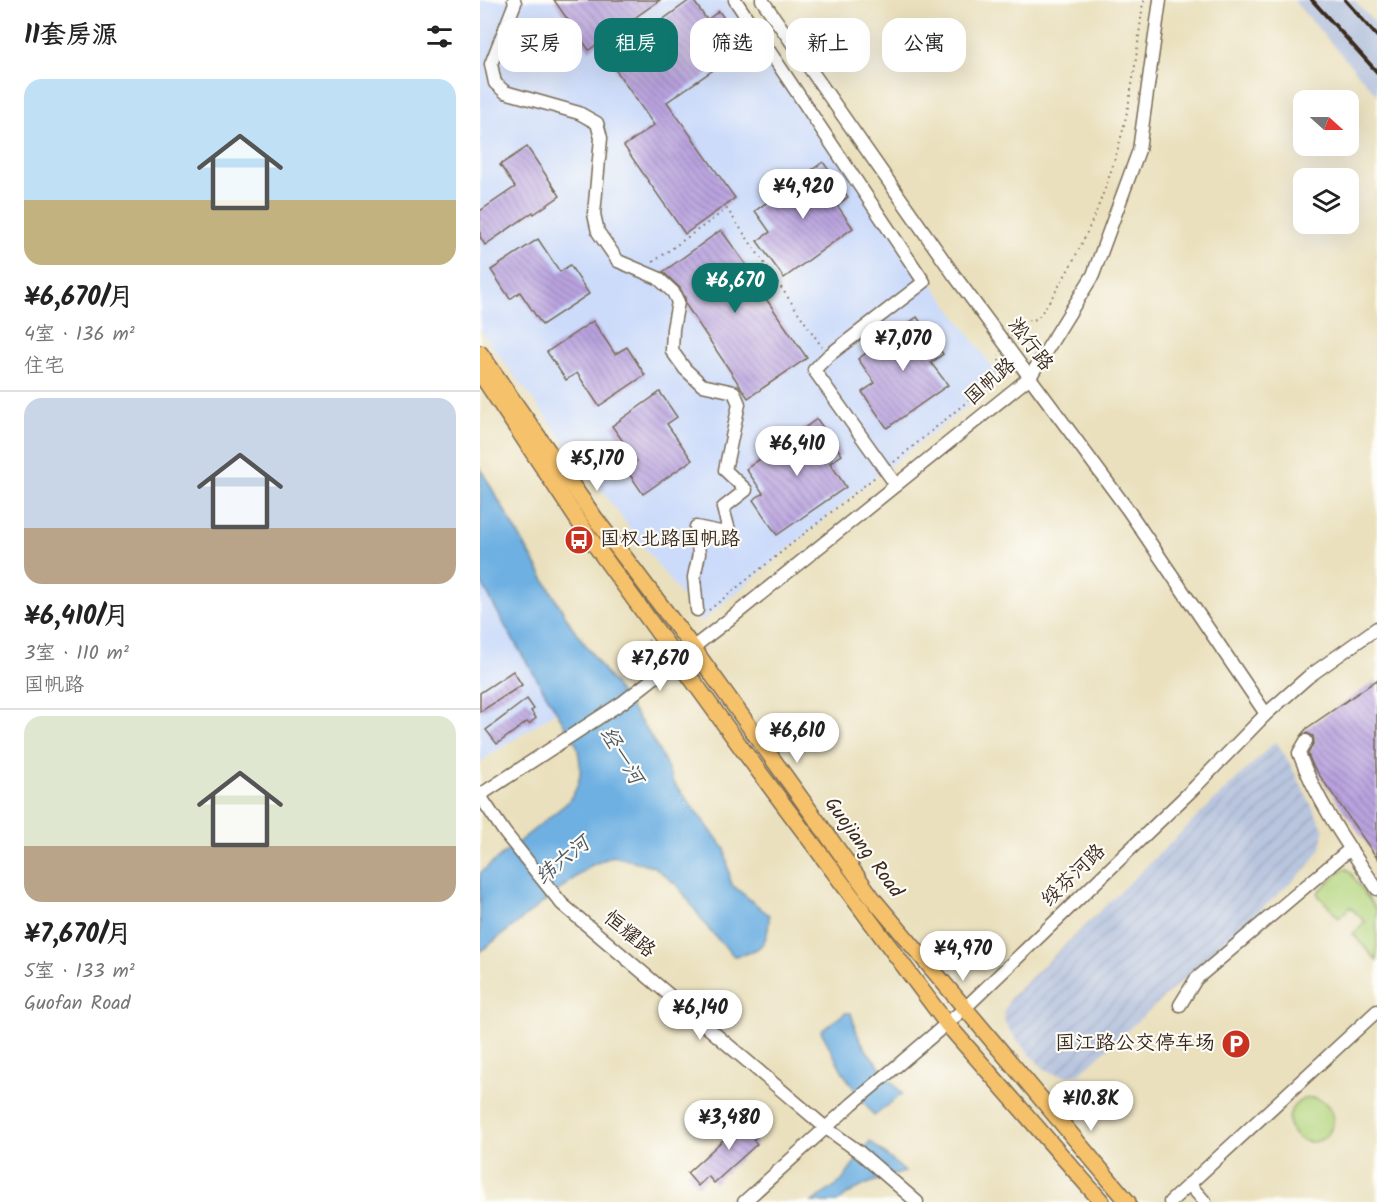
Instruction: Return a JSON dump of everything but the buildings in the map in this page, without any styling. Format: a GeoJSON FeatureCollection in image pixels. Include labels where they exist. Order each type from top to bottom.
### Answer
{"type":"FeatureCollection","features":[{"type":"Feature","properties":{"kind":"main road","name":"Guojiang Road"},"geometry":{"type":"LineString","coordinates":[[480,353],[595,518],[693,648],[874,900],[1128,1202]]}},
{"type":"Feature","properties":{"kind":"main road","name":"Guojiang Road"},"geometry":{"type":"LineString","coordinates":[[480,373],[587,534],[743,750],[947,1024],[1102,1202]]}},
{"type":"Feature","properties":{"kind":"street"},"geometry":{"type":"LineString","coordinates":[[514,0],[515,3],[491,64],[495,83],[505,92],[579,113],[597,123],[601,138],[594,214],[598,232],[618,261],[658,278],[673,292],[678,302],[672,351],[685,369],[702,385],[734,392],[740,405],[725,470],[746,490],[723,508],[730,534],[696,526],[699,554],[694,577],[698,610]]}},
{"type":"Feature","properties":{"kind":"street"},"geometry":{"type":"LineString","coordinates":[[735,0],[924,282],[828,356],[814,370],[896,485]]}},
{"type":"Feature","properties":{"kind":"street","name":"淞行路"},"geometry":{"type":"LineString","coordinates":[[762,0],[954,275],[1128,510],[1266,714]]}},
{"type":"Feature","properties":{"kind":"street","name":"国帆路"},"geometry":{"type":"LineString","coordinates":[[480,795],[622,702],[693,648],[1030,377],[1092,275],[1139,150],[1160,0]]}},
{"type":"Feature","properties":{"kind":"street","name":"绥芬河路"},"geometry":{"type":"LineString","coordinates":[[744,1202],[852,1104],[964,1009],[1195,787],[1266,714],[1308,677],[1377,628]]}},
{"type":"Feature","properties":{"kind":"street"},"geometry":{"type":"LineString","coordinates":[[1305,741],[1299,753],[1306,772],[1350,849],[1377,889]]}},
{"type":"Feature","properties":{"kind":"street","name":"恒耀路"},"geometry":{"type":"LineString","coordinates":[[480,795],[515,846],[562,904],[826,1128],[858,1150],[913,1199]]}},
{"type":"Feature","properties":{"kind":"street"},"geometry":{"type":"LineString","coordinates":[[1180,1005],[1196,979],[1350,849]]}},
{"type":"Feature","properties":{"kind":"street"},"geometry":{"type":"LineString","coordinates":[[1170,1202],[1377,1011]]}},
{"type":"Feature","properties":{"kind":"street"},"geometry":{"type":"LineString","coordinates":[[1012,1098],[1028,1084]]}},
{"type":"Feature","properties":{"kind":"street"},"geometry":{"type":"LineString","coordinates":[[1189,1184],[1205,1202]]}},
{"type":"Feature","properties":{"kind":"path"},"geometry":{"type":"LineString","coordinates":[[698,610],[710,610],[992,381],[1001,368],[998,356],[1004,343],[1024,321],[1037,319],[1053,297],[1084,239],[1116,155],[1133,81],[1143,2],[1146,0]]}},
{"type":"Feature","properties":{"kind":"path"},"geometry":{"type":"LineString","coordinates":[[641,271],[727,209],[828,356]]}},
{"type":"Feature","properties":{"kind":"path"},"geometry":{"type":"LineString","coordinates":[[638,647],[659,633]]}},
{"type":"Feature","properties":{"kind":"shaded area"},"geometry":{"type":"Polygon","coordinates":[[[480,0],[728,0],[741,18],[690,18],[690,72],[774,72],[774,64],[1002,380],[884,470],[701,622],[480,330],[480,0]]]}},
{"type":"Feature","properties":{"kind":"shaded area"},"geometry":{"type":"Polygon","coordinates":[[[1293,0],[1354,0],[1377,25],[1377,95],[1293,0]]]}},
{"type":"Feature","properties":{"kind":"shaded area"},"geometry":{"type":"Polygon","coordinates":[[[480,558],[563,707],[480,762],[480,558]]]}},
{"type":"Feature","properties":{"kind":"shaded area"},"geometry":{"type":"Polygon","coordinates":[[[1276,741],[1324,830],[1321,848],[1309,866],[1079,1074],[1066,1076],[1052,1073],[1042,1067],[1015,1038],[1005,1023],[1004,1010],[1011,997],[1276,741]]]}},
{"type":"Feature","properties":{"kind":"green space"},"geometry":{"type":"Polygon","coordinates":[[[1343,869],[1351,873],[1377,911],[1377,961],[1353,934],[1365,922],[1350,907],[1339,918],[1318,895],[1319,891],[1343,869]]]}},
{"type":"Feature","properties":{"kind":"green space"},"geometry":{"type":"Polygon","coordinates":[[[1311,1098],[1326,1105],[1333,1120],[1326,1135],[1311,1142],[1296,1135],[1289,1120],[1296,1105],[1311,1098]]]}},
{"type":"Feature","properties":{"kind":"water"},"geometry":{"type":"Polygon","coordinates":[[[480,468],[569,622],[648,732],[673,782],[725,849],[731,884],[769,915],[765,939],[757,949],[734,956],[710,931],[679,887],[653,866],[613,856],[590,866],[480,952],[480,873],[567,803],[579,782],[580,761],[577,745],[509,633],[480,580],[480,468]]]}},
{"type":"Feature","properties":{"kind":"water"},"geometry":{"type":"Polygon","coordinates":[[[845,1013],[851,1013],[858,1036],[867,1051],[902,1094],[874,1116],[844,1074],[821,1031],[845,1013]]]}},
{"type":"Feature","properties":{"kind":"water"},"geometry":{"type":"Polygon","coordinates":[[[870,1141],[905,1172],[861,1187],[838,1202],[812,1202],[842,1181],[870,1141]]]}},
{"type":"Feature","properties":{"kind":"railway"},"geometry":{"type":"LineString","coordinates":[[1312,0],[1377,72]]}},
{"type":"Feature","properties":{"kind":"railway"},"geometry":{"type":"LineString","coordinates":[[1345,0],[1377,36]]}},
{"type":"Feature","properties":{"kind":"place","name":"国权北路国帆路"},"geometry":{"type":"Point","coordinates":[579,540]}},
{"type":"Feature","properties":{"kind":"place","name":"国江路公交停车场"},"geometry":{"type":"Point","coordinates":[1236,1044]}},
{"type":"Feature","properties":{"kind":"water label","name":"经一河"},"geometry":{"type":"Point","coordinates":[621,756]}},
{"type":"Feature","properties":{"kind":"water label","name":"纬六河"},"geometry":{"type":"Point","coordinates":[563,861]}}]}
